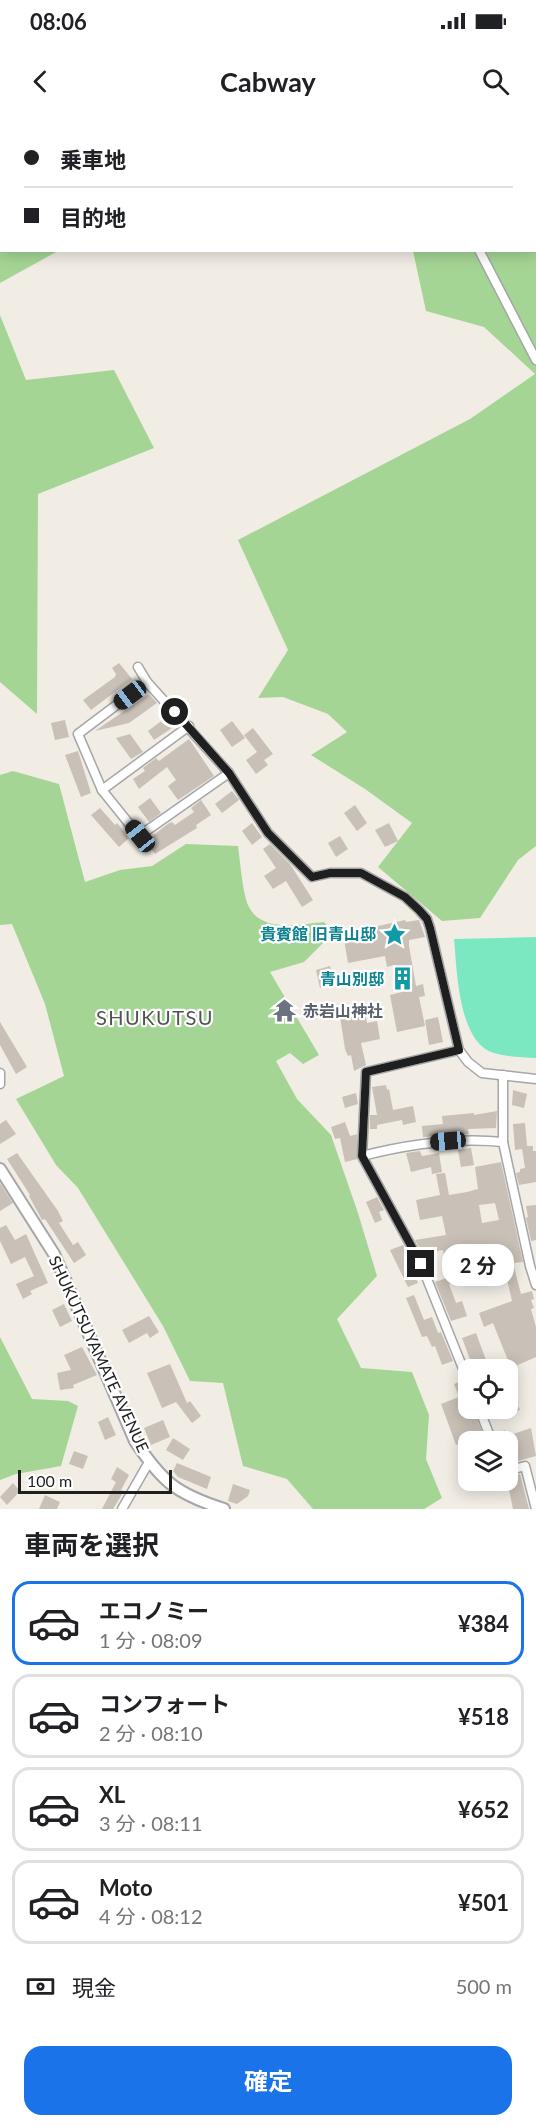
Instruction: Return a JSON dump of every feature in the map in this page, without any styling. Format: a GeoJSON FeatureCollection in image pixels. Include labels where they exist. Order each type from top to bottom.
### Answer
{"type":"FeatureCollection","features":[{"type":"Feature","properties":{"kind":"street"},"geometry":{"type":"LineString","coordinates":[[480,252],[536,360]]}},
{"type":"Feature","properties":{"kind":"street"},"geometry":{"type":"LineString","coordinates":[[138,667],[147,682],[229,773],[268,833],[312,877],[330,873],[361,873],[405,897],[427,919],[459,1050],[468,1062],[482,1073],[536,1079]]}},
{"type":"Feature","properties":{"kind":"street"},"geometry":{"type":"LineString","coordinates":[[147,682],[78,734],[102,790],[140,836],[229,773]]}},
{"type":"Feature","properties":{"kind":"street"},"geometry":{"type":"LineString","coordinates":[[102,790],[189,726]]}},
{"type":"Feature","properties":{"kind":"street"},"geometry":{"type":"LineString","coordinates":[[459,1050],[366,1072],[362,1156],[421,1264],[459,1359]]}},
{"type":"Feature","properties":{"kind":"street"},"geometry":{"type":"LineString","coordinates":[[0,1073],[0,1084]]}},
{"type":"Feature","properties":{"kind":"street"},"geometry":{"type":"LineString","coordinates":[[502,1075],[503,1142],[536,1285]]}},
{"type":"Feature","properties":{"kind":"street"},"geometry":{"type":"LineString","coordinates":[[362,1156],[425,1143],[471,1139],[503,1142]]}},
{"type":"Feature","properties":{"kind":"street","name":"SHUKUTSUYAMATE AVENUE"},"geometry":{"type":"LineString","coordinates":[[0,1169],[54,1254],[135,1441],[149,1462],[167,1482],[191,1498],[224,1509]]}},
{"type":"Feature","properties":{"kind":"street"},"geometry":{"type":"LineString","coordinates":[[122,1509],[149,1462]]}},
{"type":"Feature","properties":{"kind":"street"},"geometry":{"type":"LineString","coordinates":[[518,1468],[525,1466],[536,1509]]}},
{"type":"Feature","properties":{"kind":"green space"},"geometry":{"type":"Polygon","coordinates":[[[0,252],[56,252],[0,283],[0,252]]]}},
{"type":"Feature","properties":{"kind":"green space"},"geometry":{"type":"Polygon","coordinates":[[[413,252],[536,252],[536,846],[518,860],[480,918],[442,921],[378,867],[412,823],[365,789],[311,755],[347,732],[328,714],[283,697],[258,698],[288,650],[238,540],[470,419],[535,374],[484,327],[426,311],[413,252]]]}},
{"type":"Feature","properties":{"kind":"green space"},"geometry":{"type":"Polygon","coordinates":[[[0,315],[26,380],[114,370],[154,448],[38,494],[37,714],[0,682],[0,315]]]}},
{"type":"Feature","properties":{"kind":"green space"},"geometry":{"type":"Polygon","coordinates":[[[13,771],[59,784],[85,882],[120,870],[152,866],[186,844],[238,846],[245,895],[255,915],[273,924],[294,925],[324,922],[333,933],[304,962],[270,972],[319,1055],[303,1064],[290,1053],[276,1061],[297,1099],[331,1135],[377,1276],[337,1319],[361,1368],[412,1372],[429,1415],[426,1459],[442,1498],[424,1509],[313,1509],[287,1479],[243,1466],[223,1383],[190,1381],[163,1326],[78,1188],[56,1165],[16,1099],[64,1076],[45,1004],[12,924],[0,925],[0,775],[13,771]]]}},
{"type":"Feature","properties":{"kind":"green space"},"geometry":{"type":"Polygon","coordinates":[[[536,937],[536,1058],[494,1053],[482,1046],[473,1035],[466,1020],[458,986],[454,939],[536,937]]]}},
{"type":"Feature","properties":{"kind":"green space"},"geometry":{"type":"Polygon","coordinates":[[[0,1337],[32,1399],[68,1401],[78,1406],[61,1466],[16,1474],[0,1480],[0,1337]]]}},
{"type":"Feature","properties":{"kind":"building"},"geometry":{"type":"Polygon","coordinates":[[[119,663],[132,679],[91,710],[83,700],[115,677],[116,674],[112,668],[119,663]]]}},
{"type":"Feature","properties":{"kind":"building"},"geometry":{"type":"Polygon","coordinates":[[[149,694],[157,703],[129,723],[95,731],[149,694]]]}},
{"type":"Feature","properties":{"kind":"building"},"geometry":{"type":"Polygon","coordinates":[[[168,716],[175,726],[154,740],[148,731],[168,716]]]}},
{"type":"Feature","properties":{"kind":"building"},"geometry":{"type":"Polygon","coordinates":[[[65,720],[69,737],[55,740],[51,723],[65,720]]]}},
{"type":"Feature","properties":{"kind":"building"},"geometry":{"type":"Polygon","coordinates":[[[232,721],[245,738],[232,747],[220,730],[232,721]]]}},
{"type":"Feature","properties":{"kind":"building"},"geometry":{"type":"Polygon","coordinates":[[[253,728],[273,754],[264,760],[268,765],[256,774],[246,760],[257,752],[244,735],[253,728]]]}},
{"type":"Feature","properties":{"kind":"building"},"geometry":{"type":"Polygon","coordinates":[[[130,734],[143,752],[131,759],[116,738],[130,734]]]}},
{"type":"Feature","properties":{"kind":"building"},"geometry":{"type":"Polygon","coordinates":[[[189,739],[214,776],[178,800],[168,786],[176,780],[167,767],[139,789],[133,779],[145,771],[143,768],[156,758],[159,761],[189,739]]]}},
{"type":"Feature","properties":{"kind":"building"},"geometry":{"type":"Polygon","coordinates":[[[78,751],[91,793],[81,797],[65,755],[78,751]]]}},
{"type":"Feature","properties":{"kind":"building"},"geometry":{"type":"Polygon","coordinates":[[[232,791],[239,800],[222,813],[215,804],[232,791]]]}},
{"type":"Feature","properties":{"kind":"building"},"geometry":{"type":"Polygon","coordinates":[[[150,798],[161,813],[149,822],[138,807],[150,798]]]}},
{"type":"Feature","properties":{"kind":"building"},"geometry":{"type":"Polygon","coordinates":[[[201,800],[211,815],[196,825],[197,828],[155,854],[146,841],[169,823],[172,822],[175,825],[194,812],[191,808],[201,800]]]}},
{"type":"Feature","properties":{"kind":"building"},"geometry":{"type":"Polygon","coordinates":[[[355,805],[367,823],[357,831],[344,813],[355,805]]]}},
{"type":"Feature","properties":{"kind":"building"},"geometry":{"type":"Polygon","coordinates":[[[100,808],[129,838],[119,847],[91,815],[100,808]]]}},
{"type":"Feature","properties":{"kind":"building"},"geometry":{"type":"Polygon","coordinates":[[[252,823],[262,837],[252,845],[242,831],[252,823]]]}},
{"type":"Feature","properties":{"kind":"building"},"geometry":{"type":"Polygon","coordinates":[[[389,823],[398,841],[385,847],[375,830],[389,823]]]}},
{"type":"Feature","properties":{"kind":"building"},"geometry":{"type":"Polygon","coordinates":[[[340,836],[348,849],[336,857],[328,843],[340,836]]]}},
{"type":"Feature","properties":{"kind":"building"},"geometry":{"type":"Polygon","coordinates":[[[270,844],[290,864],[313,900],[302,907],[286,881],[273,889],[264,876],[276,868],[263,849],[270,844]]]}},
{"type":"Feature","properties":{"kind":"building","name":"青山別邸"},"geometry":{"type":"Polygon","coordinates":[[[405,920],[406,922],[419,920],[425,937],[409,940],[409,946],[416,986],[423,984],[425,996],[419,997],[425,1026],[397,1032],[390,995],[402,992],[394,965],[387,967],[385,956],[348,963],[343,934],[405,920]]]}},
{"type":"Feature","properties":{"kind":"building"},"geometry":{"type":"Polygon","coordinates":[[[330,966],[334,985],[320,988],[316,970],[330,966]]]}},
{"type":"Feature","properties":{"kind":"building"},"geometry":{"type":"Polygon","coordinates":[[[326,1005],[328,1014],[306,1019],[304,1010],[326,1005]]]}},
{"type":"Feature","properties":{"kind":"building"},"geometry":{"type":"Polygon","coordinates":[[[350,1007],[352,1014],[365,1012],[367,1023],[377,1021],[380,1039],[361,1043],[366,1065],[354,1071],[351,1055],[348,1056],[345,1049],[339,1010],[350,1007]]]}},
{"type":"Feature","properties":{"kind":"building"},"geometry":{"type":"Polygon","coordinates":[[[438,1017],[443,1042],[429,1045],[425,1020],[438,1017]]]}},
{"type":"Feature","properties":{"kind":"building"},"geometry":{"type":"Polygon","coordinates":[[[0,1022],[27,1067],[16,1074],[0,1045],[0,1022]]]}},
{"type":"Feature","properties":{"kind":"building"},"geometry":{"type":"Polygon","coordinates":[[[386,1085],[387,1090],[389,1089],[393,1110],[413,1106],[416,1122],[403,1125],[402,1120],[377,1125],[377,1129],[370,1129],[370,1115],[377,1115],[372,1087],[386,1085]]]}},
{"type":"Feature","properties":{"kind":"building"},"geometry":{"type":"Polygon","coordinates":[[[513,1090],[527,1094],[524,1108],[512,1105],[513,1090]]]}},
{"type":"Feature","properties":{"kind":"building"},"geometry":{"type":"Polygon","coordinates":[[[356,1093],[358,1104],[345,1108],[342,1097],[356,1093]]]}},
{"type":"Feature","properties":{"kind":"building"},"geometry":{"type":"Polygon","coordinates":[[[497,1111],[496,1128],[468,1129],[469,1134],[423,1137],[422,1126],[443,1124],[442,1116],[474,1113],[474,1115],[497,1111]]]}},
{"type":"Feature","properties":{"kind":"building"},"geometry":{"type":"Polygon","coordinates":[[[6,1120],[16,1134],[0,1144],[0,1124],[6,1120]]]}},
{"type":"Feature","properties":{"kind":"building"},"geometry":{"type":"Polygon","coordinates":[[[345,1122],[350,1136],[357,1134],[357,1159],[345,1162],[340,1138],[335,1139],[331,1127],[345,1122]]]}},
{"type":"Feature","properties":{"kind":"building"},"geometry":{"type":"Polygon","coordinates":[[[525,1123],[527,1146],[533,1146],[533,1151],[536,1151],[536,1182],[519,1185],[516,1173],[525,1168],[522,1149],[515,1150],[513,1124],[525,1123]]]}},
{"type":"Feature","properties":{"kind":"building"},"geometry":{"type":"Polygon","coordinates":[[[471,1148],[474,1165],[461,1167],[458,1150],[471,1148]]]}},
{"type":"Feature","properties":{"kind":"building"},"geometry":{"type":"Polygon","coordinates":[[[420,1151],[422,1156],[439,1153],[442,1172],[432,1174],[431,1167],[411,1172],[406,1153],[420,1151]]]}},
{"type":"Feature","properties":{"kind":"building"},"geometry":{"type":"Polygon","coordinates":[[[17,1153],[58,1211],[63,1221],[59,1223],[73,1245],[78,1242],[86,1255],[74,1263],[45,1219],[42,1220],[30,1195],[7,1159],[17,1153]]]}},
{"type":"Feature","properties":{"kind":"building"},"geometry":{"type":"Polygon","coordinates":[[[501,1162],[523,1262],[513,1263],[521,1294],[532,1291],[534,1299],[531,1300],[534,1308],[531,1309],[536,1327],[536,1357],[518,1365],[518,1359],[507,1359],[493,1323],[484,1327],[479,1313],[512,1301],[505,1271],[492,1273],[489,1259],[464,1263],[467,1281],[449,1284],[456,1303],[462,1301],[467,1316],[451,1321],[435,1282],[452,1276],[448,1255],[444,1256],[443,1250],[423,1254],[415,1240],[446,1235],[442,1216],[420,1220],[416,1200],[440,1195],[436,1174],[445,1173],[449,1195],[478,1189],[475,1167],[501,1162]],[[495,1203],[479,1205],[482,1223],[499,1220],[495,1203]]]}},
{"type":"Feature","properties":{"kind":"building"},"geometry":{"type":"Polygon","coordinates":[[[0,1183],[13,1203],[0,1211],[0,1183]]]}},
{"type":"Feature","properties":{"kind":"building"},"geometry":{"type":"Polygon","coordinates":[[[377,1197],[384,1210],[379,1212],[382,1220],[375,1223],[366,1202],[377,1197]]]}},
{"type":"Feature","properties":{"kind":"building"},"geometry":{"type":"Polygon","coordinates":[[[536,1205],[536,1240],[531,1241],[526,1206],[536,1205]]]}},
{"type":"Feature","properties":{"kind":"building"},"geometry":{"type":"Polygon","coordinates":[[[6,1225],[15,1240],[26,1234],[48,1283],[30,1291],[32,1294],[23,1299],[16,1284],[34,1276],[25,1257],[11,1264],[0,1241],[0,1228],[6,1225]]]}},
{"type":"Feature","properties":{"kind":"building"},"geometry":{"type":"Polygon","coordinates":[[[403,1245],[418,1283],[408,1287],[390,1250],[403,1245]]]}},
{"type":"Feature","properties":{"kind":"building"},"geometry":{"type":"Polygon","coordinates":[[[414,1295],[424,1320],[432,1317],[438,1333],[441,1332],[453,1361],[442,1365],[435,1346],[432,1347],[427,1336],[422,1337],[406,1298],[414,1295]]]}},
{"type":"Feature","properties":{"kind":"building"},"geometry":{"type":"Polygon","coordinates":[[[64,1304],[72,1321],[60,1327],[52,1310],[64,1304]]]}},
{"type":"Feature","properties":{"kind":"building"},"geometry":{"type":"Polygon","coordinates":[[[149,1316],[159,1332],[150,1338],[147,1333],[129,1343],[122,1330],[149,1316]]]}},
{"type":"Feature","properties":{"kind":"building"},"geometry":{"type":"Polygon","coordinates":[[[476,1333],[486,1359],[470,1359],[462,1338],[476,1333]]]}},
{"type":"Feature","properties":{"kind":"building"},"geometry":{"type":"Polygon","coordinates":[[[82,1347],[97,1375],[73,1385],[74,1388],[60,1390],[57,1373],[71,1370],[64,1355],[82,1347]]]}},
{"type":"Feature","properties":{"kind":"building"},"geometry":{"type":"Polygon","coordinates":[[[170,1364],[187,1403],[190,1401],[201,1416],[192,1423],[176,1402],[162,1408],[147,1373],[170,1364]]]}},
{"type":"Feature","properties":{"kind":"building"},"geometry":{"type":"Polygon","coordinates":[[[458,1382],[458,1394],[454,1384],[458,1382]]]}},
{"type":"Feature","properties":{"kind":"building"},"geometry":{"type":"Polygon","coordinates":[[[458,1397],[458,1419],[477,1419],[482,1431],[458,1431],[458,1444],[456,1445],[441,1404],[458,1397]]]}},
{"type":"Feature","properties":{"kind":"building"},"geometry":{"type":"Polygon","coordinates":[[[108,1417],[116,1435],[105,1440],[98,1422],[108,1417]]]}},
{"type":"Feature","properties":{"kind":"building"},"geometry":{"type":"Polygon","coordinates":[[[163,1420],[170,1437],[151,1445],[144,1428],[163,1420]]]}},
{"type":"Feature","properties":{"kind":"building"},"geometry":{"type":"Polygon","coordinates":[[[531,1428],[536,1456],[518,1461],[518,1432],[531,1428]]]}},
{"type":"Feature","properties":{"kind":"building"},"geometry":{"type":"Polygon","coordinates":[[[173,1438],[190,1449],[183,1460],[166,1450],[173,1438]]]}},
{"type":"Feature","properties":{"kind":"building"},"geometry":{"type":"Polygon","coordinates":[[[74,1451],[88,1456],[83,1469],[69,1464],[74,1451]]]}},
{"type":"Feature","properties":{"kind":"building"},"geometry":{"type":"Polygon","coordinates":[[[177,1463],[211,1477],[207,1489],[178,1477],[173,1471],[177,1463]]]}},
{"type":"Feature","properties":{"kind":"building"},"geometry":{"type":"Polygon","coordinates":[[[117,1467],[129,1475],[121,1490],[124,1491],[113,1509],[102,1509],[116,1482],[111,1479],[117,1467]]]}},
{"type":"Feature","properties":{"kind":"building"},"geometry":{"type":"Polygon","coordinates":[[[520,1474],[529,1509],[513,1509],[509,1491],[518,1491],[518,1475],[520,1474]]]}},
{"type":"Feature","properties":{"kind":"building"},"geometry":{"type":"Polygon","coordinates":[[[13,1483],[20,1491],[7,1505],[0,1497],[13,1483]]]}},
{"type":"Feature","properties":{"kind":"building"},"geometry":{"type":"Polygon","coordinates":[[[233,1484],[250,1490],[248,1496],[237,1504],[228,1501],[233,1484]]]}},
{"type":"Feature","properties":{"kind":"building"},"geometry":{"type":"Polygon","coordinates":[[[45,1495],[60,1502],[57,1509],[39,1509],[45,1495]]]}},
{"type":"Feature","properties":{"kind":"place","name":"貴賓館 旧青山邸"},"geometry":{"type":"Point","coordinates":[394,934]}},
{"type":"Feature","properties":{"kind":"place","name":"青山別邸"},"geometry":{"type":"Point","coordinates":[402,979]}},
{"type":"Feature","properties":{"kind":"place","name":"赤岩山神社"},"geometry":{"type":"Point","coordinates":[285,1011]}},
{"type":"Feature","properties":{"kind":"district","name":"SHUKUTSU"},"geometry":{"type":"Point","coordinates":[155,1018]}},
{"type":"Feature","properties":{"kind":"route"},"geometry":{"type":"LineString","coordinates":[[175,712],[229,773],[268,833],[312,877],[330,873],[361,873],[405,897],[427,919],[459,1050],[366,1072],[362,1156],[421,1264]]}}]}
